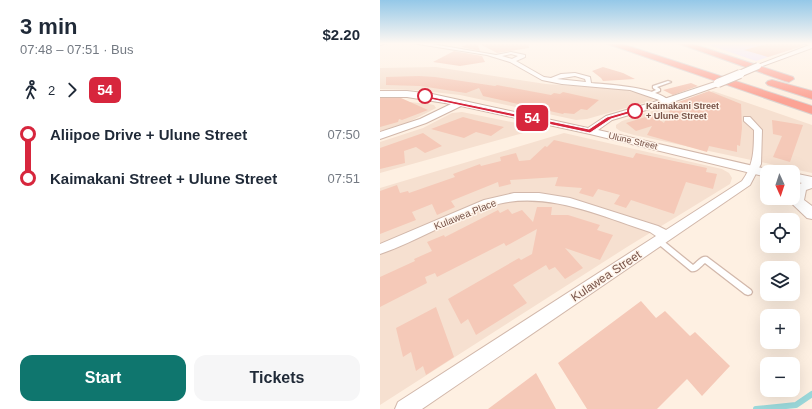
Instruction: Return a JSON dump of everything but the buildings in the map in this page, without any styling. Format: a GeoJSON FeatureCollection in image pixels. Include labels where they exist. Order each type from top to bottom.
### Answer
{"type":"FeatureCollection","features":[{"type":"Feature","properties":{"kind":"highway"},"geometry":{"type":"LineString","coordinates":[[667,62],[812,110]]}},
{"type":"Feature","properties":{"kind":"highway"},"geometry":{"type":"LineString","coordinates":[[687,62],[697,65]]}},
{"type":"Feature","properties":{"kind":"highway"},"geometry":{"type":"LineString","coordinates":[[688,62],[812,103]]}},
{"type":"Feature","properties":{"kind":"highway"},"geometry":{"type":"LineString","coordinates":[[710,62],[812,95]]}},
{"type":"Feature","properties":{"kind":"highway"},"geometry":{"type":"LineString","coordinates":[[740,62],[758,68]]}},
{"type":"Feature","properties":{"kind":"highway"},"geometry":{"type":"LineString","coordinates":[[741,62],[812,87]]}},
{"type":"Feature","properties":{"kind":"street"},"geometry":{"type":"LineString","coordinates":[[512,62],[535,75],[551,80],[565,75],[579,75],[588,78],[588,84],[630,88],[667,101]]}},
{"type":"Feature","properties":{"kind":"street"},"geometry":{"type":"LineString","coordinates":[[590,131],[609,118],[667,101],[773,62]]}},
{"type":"Feature","properties":{"kind":"street","name":"Ulune Street"},"geometry":{"type":"LineString","coordinates":[[380,94],[407,94],[460,103],[590,131],[760,172]]}},
{"type":"Feature","properties":{"kind":"street"},"geometry":{"type":"LineString","coordinates":[[380,136],[423,121],[460,103]]}},
{"type":"Feature","properties":{"kind":"street"},"geometry":{"type":"LineString","coordinates":[[747,119],[758,130],[758,161],[760,168]]}},
{"type":"Feature","properties":{"kind":"street","name":"Kulawea Street"},"geometry":{"type":"LineString","coordinates":[[405,409],[663,239],[760,173]]}},
{"type":"Feature","properties":{"kind":"street"},"geometry":{"type":"LineString","coordinates":[[800,179],[812,182]]}},
{"type":"Feature","properties":{"kind":"street"},"geometry":{"type":"LineString","coordinates":[[800,188],[812,182]]}},
{"type":"Feature","properties":{"kind":"street","name":"Kulawea Place"},"geometry":{"type":"LineString","coordinates":[[380,249],[488,203],[514,197],[538,197],[570,202],[654,228],[663,239]]}},
{"type":"Feature","properties":{"kind":"street"},"geometry":{"type":"LineString","coordinates":[[800,203],[812,214]]}},
{"type":"Feature","properties":{"kind":"lane"},"geometry":{"type":"LineString","coordinates":[[649,94],[659,90],[654,87],[669,82]]}},
{"type":"Feature","properties":{"kind":"lane"},"geometry":{"type":"LineString","coordinates":[[663,239],[693,269],[705,259],[748,292]]}},
{"type":"Feature","properties":{"kind":"shaded area"},"geometry":{"type":"Polygon","coordinates":[[[436,67],[546,84],[620,89],[645,95],[654,100],[587,119],[576,120],[460,95],[415,90],[380,89],[380,68],[436,67]]]}},
{"type":"Feature","properties":{"kind":"shaded area"},"geometry":{"type":"Polygon","coordinates":[[[713,91],[812,125],[812,173],[800,170],[800,165],[775,165],[634,135],[620,131],[616,128],[616,125],[622,121],[713,91]]]}},
{"type":"Feature","properties":{"kind":"shaded area"},"geometry":{"type":"Polygon","coordinates":[[[380,99],[429,104],[434,105],[436,108],[407,123],[380,131],[380,99]]]}},
{"type":"Feature","properties":{"kind":"shaded area"},"geometry":{"type":"Polygon","coordinates":[[[462,112],[541,128],[380,173],[380,142],[423,128],[452,113],[462,112]]]}},
{"type":"Feature","properties":{"kind":"shaded area"},"geometry":{"type":"Polygon","coordinates":[[[564,133],[722,169],[729,173],[732,178],[730,184],[627,247],[380,405],[380,188],[564,133]]]}},
{"type":"Feature","properties":{"kind":"waterway"},"geometry":{"type":"LineString","coordinates":[[756,409],[796,405],[812,394]]}},
{"type":"Feature","properties":{"kind":"bus line","name":"54"},"geometry":{"type":"LineString","coordinates":[[425,96],[590,131],[609,118],[635,111]]}},
{"type":"Feature","properties":{"kind":"place","name":"Kaimakani Street + Ulune Street"},"geometry":{"type":"Point","coordinates":[635,111]}}]}
